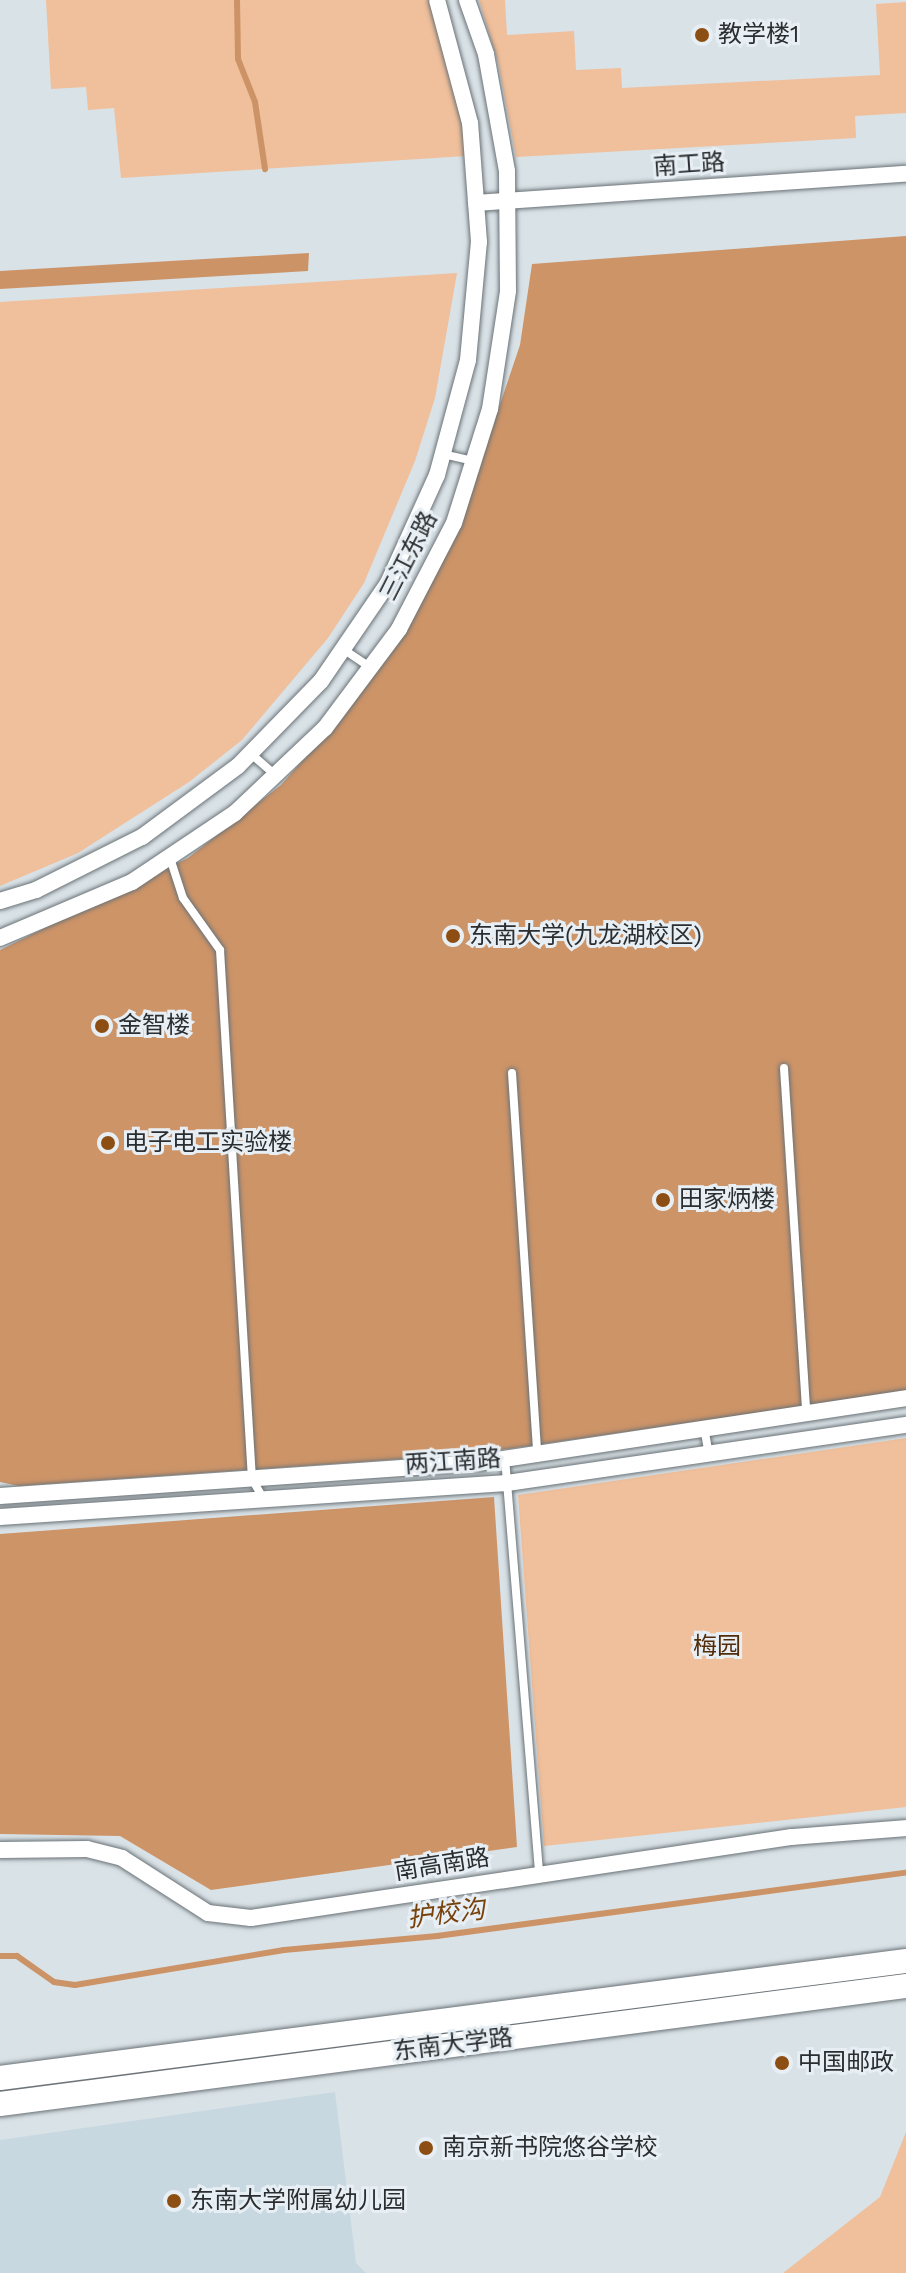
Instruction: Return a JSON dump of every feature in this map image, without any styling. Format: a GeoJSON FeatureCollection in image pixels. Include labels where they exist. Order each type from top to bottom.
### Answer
{"type":"FeatureCollection","features":[{"type":"Feature","properties":{"kind":"main road","name":"东南大学路"},"geometry":{"type":"LineString","coordinates":[[0,2078],[906,1961]]}},
{"type":"Feature","properties":{"kind":"main road","name":"东南大学路"},"geometry":{"type":"LineString","coordinates":[[0,2104],[906,1986]]}},
{"type":"Feature","properties":{"kind":"street","name":"三江东路"},"geometry":{"type":"LineString","coordinates":[[0,901],[36,890],[142,837],[250,753],[321,681],[388,583],[443,454],[468,360],[479,242],[470,123],[437,0]]}},
{"type":"Feature","properties":{"kind":"street","name":"三江东路"},"geometry":{"type":"LineString","coordinates":[[0,938],[132,882],[235,813],[325,728],[399,629],[454,523],[490,409],[508,291],[509,201],[486,54],[467,0]]}},
{"type":"Feature","properties":{"kind":"street","name":"南工路"},"geometry":{"type":"LineString","coordinates":[[476,203],[906,174]]}},
{"type":"Feature","properties":{"kind":"street","name":"两江南路"},"geometry":{"type":"LineString","coordinates":[[0,1496],[401,1471],[906,1398]]}},
{"type":"Feature","properties":{"kind":"street","name":"两江南路"},"geometry":{"type":"LineString","coordinates":[[0,1517],[507,1483],[906,1425]]}},
{"type":"Feature","properties":{"kind":"street","name":"南高南路"},"geometry":{"type":"LineString","coordinates":[[0,1850],[87,1849],[122,1858],[208,1913],[251,1918],[792,1837],[906,1828]]}},
{"type":"Feature","properties":{"kind":"lane"},"geometry":{"type":"LineString","coordinates":[[443,454],[474,462]]}},
{"type":"Feature","properties":{"kind":"lane"},"geometry":{"type":"LineString","coordinates":[[342,649],[370,667]]}},
{"type":"Feature","properties":{"kind":"lane"},"geometry":{"type":"LineString","coordinates":[[250,753],[275,775]]}},
{"type":"Feature","properties":{"kind":"lane"},"geometry":{"type":"LineString","coordinates":[[170,857],[183,898],[220,950],[252,1479],[264,1499]]}},
{"type":"Feature","properties":{"kind":"lane"},"geometry":{"type":"LineString","coordinates":[[784,1068],[806,1412]]}},
{"type":"Feature","properties":{"kind":"lane"},"geometry":{"type":"LineString","coordinates":[[512,1073],[537,1451]]}},
{"type":"Feature","properties":{"kind":"lane"},"geometry":{"type":"LineString","coordinates":[[704,1427],[709,1454]]}},
{"type":"Feature","properties":{"kind":"lane"},"geometry":{"type":"LineString","coordinates":[[505,1457],[539,1874]]}},
{"type":"Feature","properties":{"kind":"shaded area"},"geometry":{"type":"Polygon","coordinates":[[[906,236],[906,1391],[473,1454],[19,1486],[0,1482],[0,950],[188,858],[281,785],[327,733],[464,511],[520,345],[532,264],[906,236]]]}},
{"type":"Feature","properties":{"kind":"shaded area"},"geometry":{"type":"Polygon","coordinates":[[[309,253],[308,271],[0,289],[0,271],[309,253]]]}},
{"type":"Feature","properties":{"kind":"shaded area"},"geometry":{"type":"Polygon","coordinates":[[[494,1497],[517,1847],[211,1890],[120,1836],[0,1834],[0,1534],[494,1497]]]}},
{"type":"Feature","properties":{"kind":"shaded area","name":"东南大学附属幼儿园"},"geometry":{"type":"Polygon","coordinates":[[[335,2092],[356,2263],[366,2273],[0,2273],[0,2140],[335,2092]]]}},
{"type":"Feature","properties":{"kind":"green space"},"geometry":{"type":"Polygon","coordinates":[[[46,0],[430,0],[463,123],[466,156],[121,178],[114,108],[88,110],[86,87],[51,89],[46,0]]]}},
{"type":"Feature","properties":{"kind":"green space"},"geometry":{"type":"Polygon","coordinates":[[[479,0],[505,0],[507,35],[574,31],[576,70],[621,68],[622,88],[880,75],[876,4],[906,2],[906,113],[855,116],[856,138],[516,157],[498,63],[479,0]]]}},
{"type":"Feature","properties":{"kind":"green space"},"geometry":{"type":"Polygon","coordinates":[[[457,273],[435,398],[415,461],[364,583],[328,638],[242,740],[189,782],[78,853],[0,886],[0,302],[457,273]]]}},
{"type":"Feature","properties":{"kind":"green space","name":"梅园"},"geometry":{"type":"Polygon","coordinates":[[[906,1438],[906,1807],[544,1846],[518,1495],[906,1438]]]}},
{"type":"Feature","properties":{"kind":"green space"},"geometry":{"type":"Polygon","coordinates":[[[906,2132],[906,2273],[783,2273],[880,2197],[906,2132]]]}},
{"type":"Feature","properties":{"kind":"waterway"},"geometry":{"type":"LineString","coordinates":[[237,0],[238,59],[255,102],[265,169]]}},
{"type":"Feature","properties":{"kind":"waterway","name":"护校沟"},"geometry":{"type":"LineString","coordinates":[[0,1956],[17,1956],[54,1982],[75,1985],[284,1950],[437,1936],[906,1873]]}},
{"type":"Feature","properties":{"kind":"place","name":"教学楼1"},"geometry":{"type":"Point","coordinates":[702,35]}},
{"type":"Feature","properties":{"kind":"place","name":"东南大学(九龙湖校区)"},"geometry":{"type":"Point","coordinates":[453,936]}},
{"type":"Feature","properties":{"kind":"place","name":"金智楼"},"geometry":{"type":"Point","coordinates":[102,1026]}},
{"type":"Feature","properties":{"kind":"place","name":"电子电工实验楼"},"geometry":{"type":"Point","coordinates":[108,1143]}},
{"type":"Feature","properties":{"kind":"place","name":"田家炳楼"},"geometry":{"type":"Point","coordinates":[663,1200]}},
{"type":"Feature","properties":{"kind":"place","name":"中国邮政"},"geometry":{"type":"Point","coordinates":[782,2063]}},
{"type":"Feature","properties":{"kind":"place","name":"南京新书院悠谷学校"},"geometry":{"type":"Point","coordinates":[426,2148]}},
{"type":"Feature","properties":{"kind":"place","name":"东南大学附属幼儿园"},"geometry":{"type":"Point","coordinates":[174,2201]}}]}
